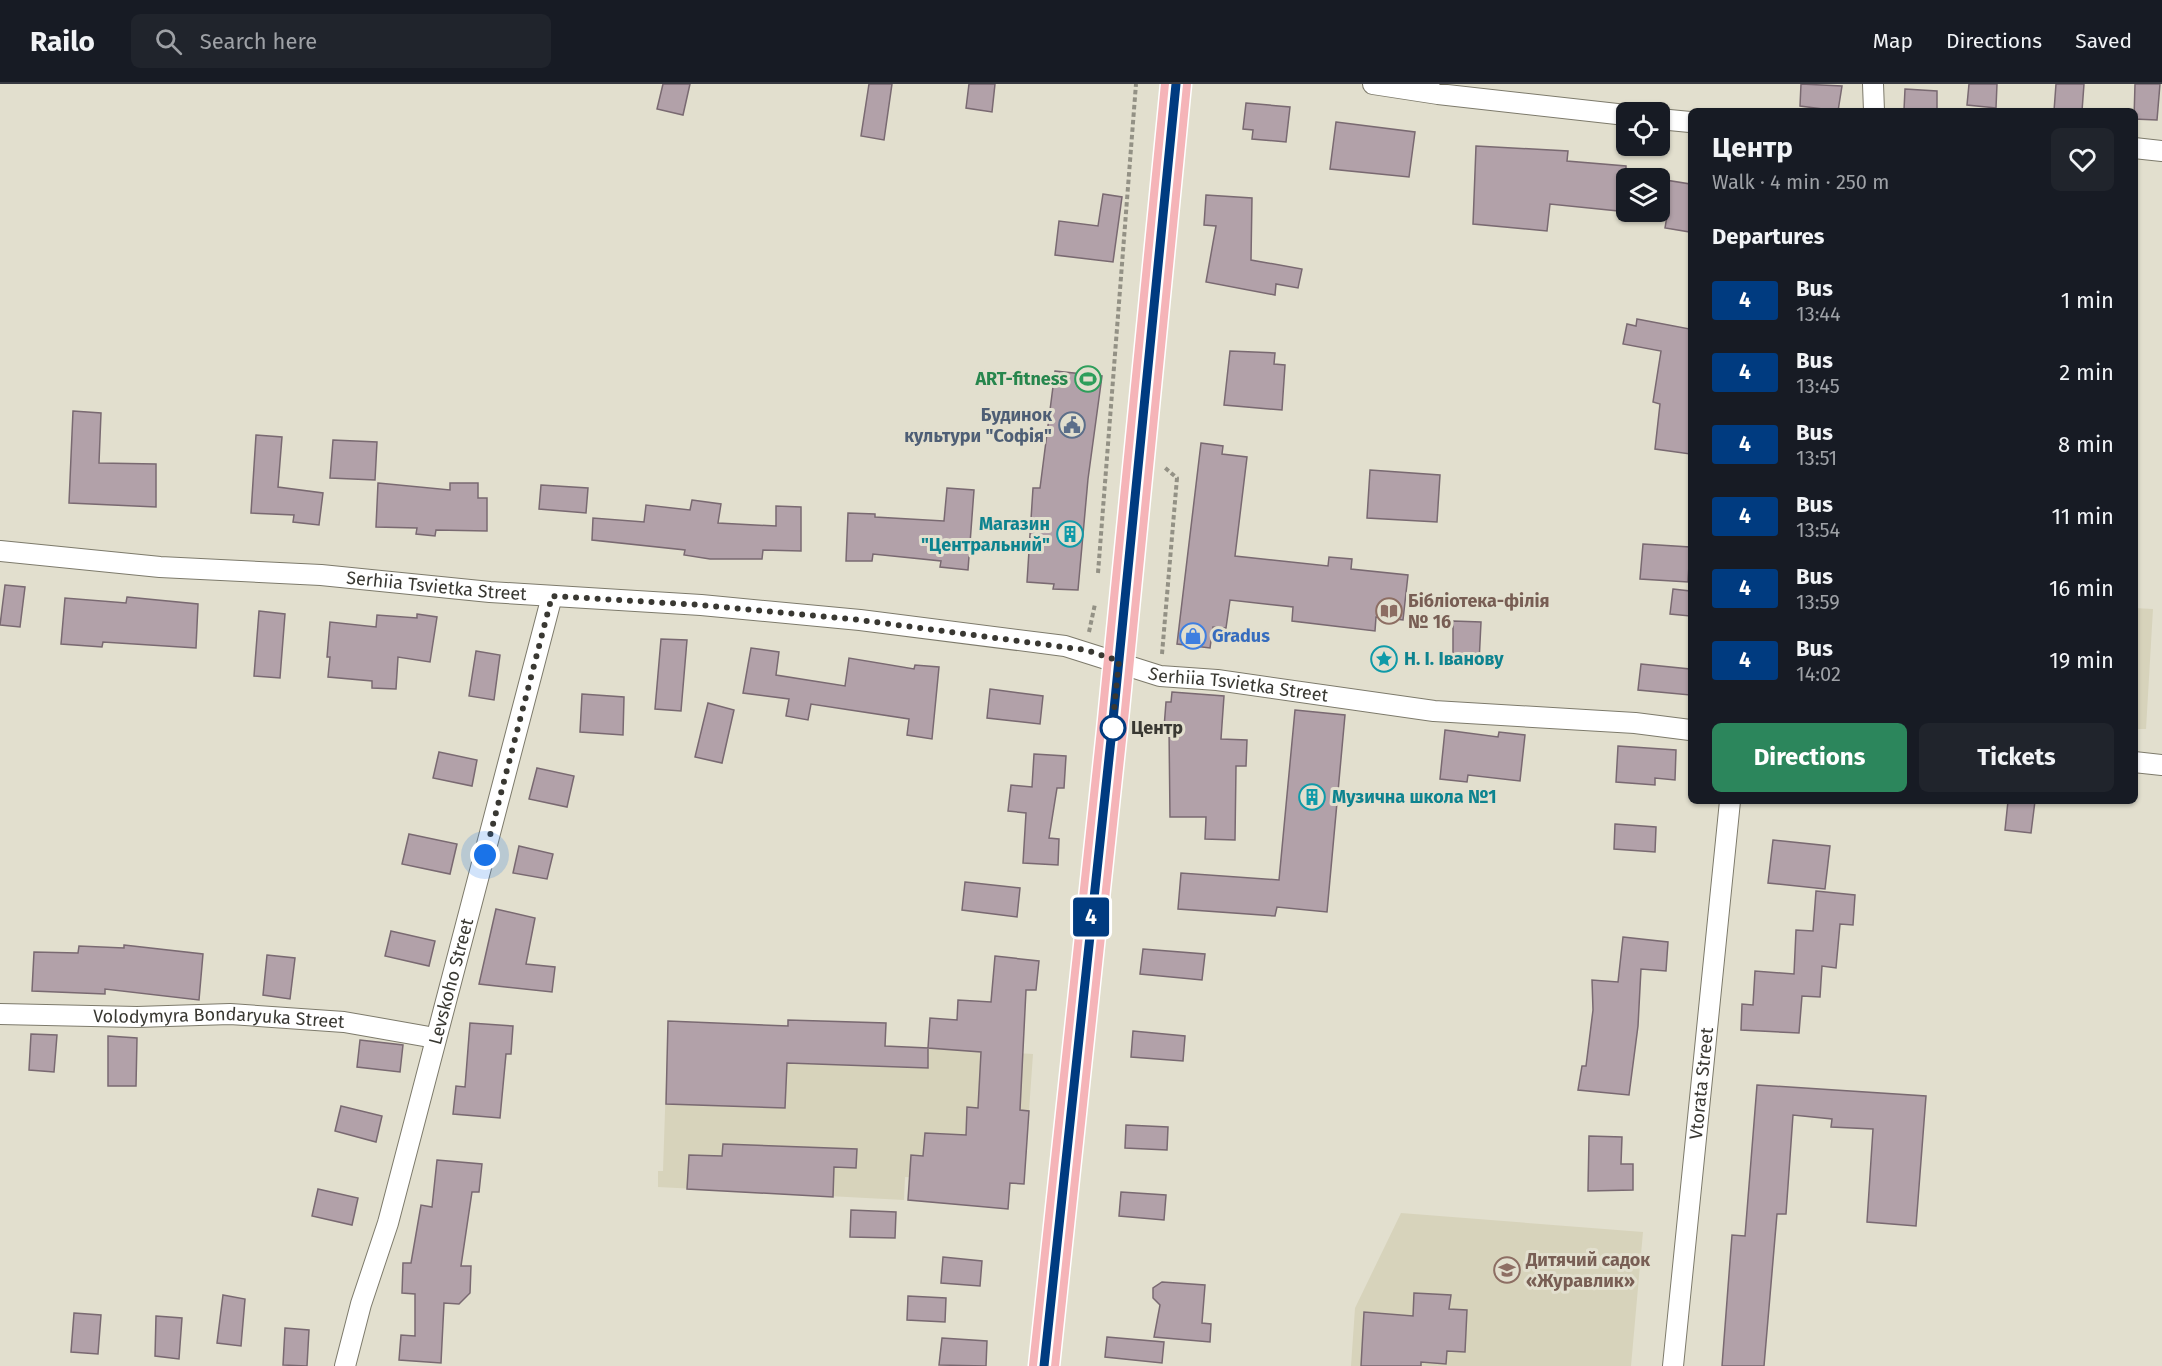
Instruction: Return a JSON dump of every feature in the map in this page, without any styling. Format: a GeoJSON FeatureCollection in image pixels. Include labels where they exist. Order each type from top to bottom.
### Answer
{"type":"FeatureCollection","features":[{"type":"Feature","properties":{"kind":"main road"},"geometry":{"type":"LineString","coordinates":[[1044,1366],[1119,661],[1176,84]]}},
{"type":"Feature","properties":{"kind":"street"},"geometry":{"type":"LineString","coordinates":[[1373,84],[1438,94],[1616,114]]}},
{"type":"Feature","properties":{"kind":"street"},"geometry":{"type":"LineString","coordinates":[[1873,84],[1874,108]]}},
{"type":"Feature","properties":{"kind":"street"},"geometry":{"type":"LineString","coordinates":[[1670,120],[1688,122]]}},
{"type":"Feature","properties":{"kind":"street"},"geometry":{"type":"LineString","coordinates":[[2138,148],[2162,151]]}},
{"type":"Feature","properties":{"kind":"street","name":"Serhiia Tsvietka Street"},"geometry":{"type":"LineString","coordinates":[[0,551],[160,567],[321,575],[860,620],[1086,650],[1160,676],[1216,680],[1434,711],[1635,723],[1688,730]]}},
{"type":"Feature","properties":{"kind":"street","name":"Levskoho Street"},"geometry":{"type":"LineString","coordinates":[[345,1366],[361,1304],[388,1223],[435,1038],[504,787],[552,596]]}},
{"type":"Feature","properties":{"kind":"street"},"geometry":{"type":"LineString","coordinates":[[2138,762],[2162,765]]}},
{"type":"Feature","properties":{"kind":"street","name":"Vtorata Street"},"geometry":{"type":"LineString","coordinates":[[1673,1366],[1730,804]]}},
{"type":"Feature","properties":{"kind":"street","name":"Volodymyra Bondaryuka Street"},"geometry":{"type":"LineString","coordinates":[[0,1014],[137,1017],[230,1014],[344,1022],[435,1038]]}},
{"type":"Feature","properties":{"kind":"path"},"geometry":{"type":"LineString","coordinates":[[1098,577],[1136,84]]}},
{"type":"Feature","properties":{"kind":"path"},"geometry":{"type":"LineString","coordinates":[[1086,650],[1096,599]]}},
{"type":"Feature","properties":{"kind":"shaded area"},"geometry":{"type":"Polygon","coordinates":[[[2138,608],[2153,609],[2146,729],[2138,729],[2138,608]]]}},
{"type":"Feature","properties":{"kind":"shaded area"},"geometry":{"type":"Polygon","coordinates":[[[788,1020],[886,1023],[886,1046],[1033,1054],[1029,1111],[967,1107],[963,1180],[905,1177],[904,1200],[658,1187],[658,1171],[663,1171],[668,1021],[787,1026],[788,1020]]]}},
{"type":"Feature","properties":{"kind":"shaded area","name":"Дитячий садок «Журавлик»"},"geometry":{"type":"Polygon","coordinates":[[[1401,1213],[1643,1232],[1631,1366],[1351,1366],[1355,1308],[1401,1213]]]}},
{"type":"Feature","properties":{"kind":"building"},"geometry":{"type":"Polygon","coordinates":[[[663,84],[690,84],[683,115],[657,109],[663,84]]]}},
{"type":"Feature","properties":{"kind":"building"},"geometry":{"type":"Polygon","coordinates":[[[869,84],[892,84],[884,140],[861,136],[869,84]]]}},
{"type":"Feature","properties":{"kind":"building"},"geometry":{"type":"Polygon","coordinates":[[[969,84],[995,84],[992,112],[966,108],[969,84]]]}},
{"type":"Feature","properties":{"kind":"building"},"geometry":{"type":"Polygon","coordinates":[[[1801,84],[1842,86],[1838,108],[1800,106],[1801,84]]]}},
{"type":"Feature","properties":{"kind":"building"},"geometry":{"type":"Polygon","coordinates":[[[1969,84],[1997,84],[1996,108],[1967,105],[1969,84]]]}},
{"type":"Feature","properties":{"kind":"building"},"geometry":{"type":"Polygon","coordinates":[[[2056,84],[2084,84],[2082,108],[2054,108],[2056,84]]]}},
{"type":"Feature","properties":{"kind":"building"},"geometry":{"type":"Polygon","coordinates":[[[2135,84],[2160,84],[2157,120],[2138,119],[2138,108],[2134,108],[2135,84]]]}},
{"type":"Feature","properties":{"kind":"building"},"geometry":{"type":"Polygon","coordinates":[[[1905,89],[1937,91],[1937,108],[1904,108],[1905,89]]]}},
{"type":"Feature","properties":{"kind":"building"},"geometry":{"type":"Polygon","coordinates":[[[1246,103],[1290,107],[1286,142],[1252,139],[1253,130],[1243,129],[1246,103]]]}},
{"type":"Feature","properties":{"kind":"building"},"geometry":{"type":"Polygon","coordinates":[[[1336,122],[1415,132],[1409,177],[1330,169],[1336,122]]]}},
{"type":"Feature","properties":{"kind":"building"},"geometry":{"type":"Polygon","coordinates":[[[1476,146],[1568,151],[1567,161],[1626,166],[1626,168],[1616,168],[1616,211],[1550,204],[1547,231],[1473,224],[1476,146]]]}},
{"type":"Feature","properties":{"kind":"building"},"geometry":{"type":"Polygon","coordinates":[[[1670,181],[1688,184],[1688,232],[1665,228],[1666,222],[1670,222],[1670,181]]]}},
{"type":"Feature","properties":{"kind":"building"},"geometry":{"type":"Polygon","coordinates":[[[1103,194],[1122,197],[1113,262],[1055,255],[1059,221],[1098,226],[1103,194]]]}},
{"type":"Feature","properties":{"kind":"building"},"geometry":{"type":"Polygon","coordinates":[[[1206,195],[1252,198],[1251,260],[1302,269],[1298,288],[1276,284],[1275,295],[1206,282],[1216,226],[1204,225],[1206,195]]]}},
{"type":"Feature","properties":{"kind":"building"},"geometry":{"type":"Polygon","coordinates":[[[1637,319],[1688,329],[1688,454],[1655,449],[1660,404],[1653,402],[1661,351],[1623,344],[1627,324],[1636,326],[1637,319]]]}},
{"type":"Feature","properties":{"kind":"building"},"geometry":{"type":"Polygon","coordinates":[[[1230,351],[1275,353],[1274,364],[1285,365],[1282,410],[1224,405],[1230,351]]]}},
{"type":"Feature","properties":{"kind":"building"},"geometry":{"type":"Polygon","coordinates":[[[1055,371],[1102,376],[1088,479],[1078,590],[1053,589],[1054,584],[1027,582],[1033,488],[1040,488],[1055,371]]]}},
{"type":"Feature","properties":{"kind":"building"},"geometry":{"type":"Polygon","coordinates":[[[73,411],[101,413],[99,463],[156,464],[156,507],[69,503],[73,411]]]}},
{"type":"Feature","properties":{"kind":"building"},"geometry":{"type":"Polygon","coordinates":[[[256,435],[282,437],[278,487],[323,493],[319,525],[293,522],[294,515],[251,513],[256,435]]]}},
{"type":"Feature","properties":{"kind":"building"},"geometry":{"type":"Polygon","coordinates":[[[333,440],[377,442],[375,480],[330,478],[333,440]]]}},
{"type":"Feature","properties":{"kind":"building"},"geometry":{"type":"Polygon","coordinates":[[[1201,443],[1223,446],[1222,454],[1247,457],[1235,556],[1328,566],[1329,557],[1352,559],[1351,569],[1408,575],[1403,620],[1376,617],[1375,631],[1292,621],[1293,607],[1230,600],[1226,628],[1213,627],[1210,648],[1177,644],[1201,443]]]}},
{"type":"Feature","properties":{"kind":"building"},"geometry":{"type":"Polygon","coordinates":[[[1370,470],[1440,475],[1437,522],[1367,518],[1370,470]]]}},
{"type":"Feature","properties":{"kind":"building"},"geometry":{"type":"Polygon","coordinates":[[[378,483],[450,490],[450,483],[478,483],[478,498],[487,498],[487,531],[436,530],[435,536],[416,534],[417,528],[376,527],[378,483]]]}},
{"type":"Feature","properties":{"kind":"building"},"geometry":{"type":"Polygon","coordinates":[[[541,485],[588,488],[586,513],[539,509],[541,485]]]}},
{"type":"Feature","properties":{"kind":"building"},"geometry":{"type":"Polygon","coordinates":[[[947,488],[974,490],[968,570],[940,567],[941,561],[873,554],[872,561],[846,561],[848,513],[944,521],[947,488]]]}},
{"type":"Feature","properties":{"kind":"building"},"geometry":{"type":"Polygon","coordinates":[[[692,500],[721,504],[718,523],[776,526],[776,506],[801,507],[801,551],[763,550],[762,559],[710,559],[684,555],[685,550],[592,540],[593,518],[644,522],[646,505],[690,510],[692,500]]]}},
{"type":"Feature","properties":{"kind":"building"},"geometry":{"type":"Polygon","coordinates":[[[1643,544],[1688,547],[1688,582],[1640,579],[1643,544]]]}},
{"type":"Feature","properties":{"kind":"building"},"geometry":{"type":"Polygon","coordinates":[[[5,585],[25,587],[20,627],[0,625],[5,585]]]}},
{"type":"Feature","properties":{"kind":"building"},"geometry":{"type":"Polygon","coordinates":[[[1673,589],[1688,591],[1688,616],[1670,614],[1673,589]]]}},
{"type":"Feature","properties":{"kind":"building"},"geometry":{"type":"Polygon","coordinates":[[[127,597],[198,604],[196,648],[103,642],[102,647],[61,644],[65,598],[126,603],[127,597]]]}},
{"type":"Feature","properties":{"kind":"building"},"geometry":{"type":"Polygon","coordinates":[[[259,611],[285,614],[280,678],[254,676],[259,611]]]}},
{"type":"Feature","properties":{"kind":"building"},"geometry":{"type":"Polygon","coordinates":[[[417,614],[437,617],[430,662],[398,657],[396,689],[372,688],[372,681],[328,677],[330,622],[376,627],[377,615],[417,618],[417,614]]]}},
{"type":"Feature","properties":{"kind":"building"},"geometry":{"type":"Polygon","coordinates":[[[1453,621],[1481,622],[1479,663],[1453,662],[1453,621]]]}},
{"type":"Feature","properties":{"kind":"building"},"geometry":{"type":"Polygon","coordinates":[[[661,639],[687,640],[681,711],[655,709],[661,639]]]}},
{"type":"Feature","properties":{"kind":"building"},"geometry":{"type":"Polygon","coordinates":[[[751,648],[779,652],[776,675],[845,686],[849,658],[914,669],[915,665],[939,667],[932,739],[907,735],[909,719],[811,704],[808,720],[786,716],[789,699],[743,693],[751,648]]]}},
{"type":"Feature","properties":{"kind":"building"},"geometry":{"type":"Polygon","coordinates":[[[476,651],[500,655],[494,700],[469,696],[476,651]]]}},
{"type":"Feature","properties":{"kind":"building"},"geometry":{"type":"Polygon","coordinates":[[[1641,664],[1688,669],[1688,695],[1638,690],[1641,664]]]}},
{"type":"Feature","properties":{"kind":"building"},"geometry":{"type":"Polygon","coordinates":[[[990,689],[1043,696],[1040,724],[987,718],[990,689]]]}},
{"type":"Feature","properties":{"kind":"building"},"geometry":{"type":"Polygon","coordinates":[[[1172,692],[1224,696],[1221,739],[1247,740],[1246,766],[1236,766],[1235,840],[1205,839],[1206,817],[1170,817],[1169,728],[1164,728],[1166,702],[1171,702],[1172,692]]]}},
{"type":"Feature","properties":{"kind":"building"},"geometry":{"type":"Polygon","coordinates":[[[582,694],[624,697],[623,735],[580,732],[582,694]]]}},
{"type":"Feature","properties":{"kind":"building"},"geometry":{"type":"Polygon","coordinates":[[[708,703],[734,710],[722,763],[695,757],[708,703]]]}},
{"type":"Feature","properties":{"kind":"building","name":"Музична школа №1"},"geometry":{"type":"Polygon","coordinates":[[[1295,710],[1345,715],[1327,912],[1277,907],[1275,916],[1178,909],[1181,873],[1279,880],[1295,710]]]}},
{"type":"Feature","properties":{"kind":"building"},"geometry":{"type":"Polygon","coordinates":[[[1445,730],[1498,737],[1499,732],[1525,735],[1520,781],[1468,775],[1467,782],[1440,779],[1445,730]]]}},
{"type":"Feature","properties":{"kind":"building"},"geometry":{"type":"Polygon","coordinates":[[[1618,746],[1676,750],[1675,780],[1655,778],[1655,785],[1616,782],[1618,746]]]}},
{"type":"Feature","properties":{"kind":"building"},"geometry":{"type":"Polygon","coordinates":[[[439,752],[477,760],[472,786],[433,778],[439,752]]]}},
{"type":"Feature","properties":{"kind":"building"},"geometry":{"type":"Polygon","coordinates":[[[1034,754],[1066,756],[1064,788],[1057,788],[1049,838],[1059,839],[1058,865],[1023,863],[1026,813],[1008,811],[1011,785],[1032,787],[1034,754]]]}},
{"type":"Feature","properties":{"kind":"building"},"geometry":{"type":"Polygon","coordinates":[[[537,768],[574,776],[567,807],[529,799],[537,768]]]}},
{"type":"Feature","properties":{"kind":"building"},"geometry":{"type":"Polygon","coordinates":[[[2008,804],[2035,804],[2031,833],[2005,830],[2008,804]]]}},
{"type":"Feature","properties":{"kind":"building"},"geometry":{"type":"Polygon","coordinates":[[[1615,824],[1656,827],[1655,852],[1614,849],[1615,824]]]}},
{"type":"Feature","properties":{"kind":"building"},"geometry":{"type":"Polygon","coordinates":[[[409,834],[457,844],[450,874],[402,864],[409,834]]]}},
{"type":"Feature","properties":{"kind":"building"},"geometry":{"type":"Polygon","coordinates":[[[1773,840],[1830,846],[1825,889],[1768,883],[1773,840]]]}},
{"type":"Feature","properties":{"kind":"building"},"geometry":{"type":"Polygon","coordinates":[[[519,846],[553,854],[547,879],[513,873],[519,846]]]}},
{"type":"Feature","properties":{"kind":"building"},"geometry":{"type":"Polygon","coordinates":[[[965,882],[1020,888],[1017,917],[962,910],[965,882]]]}},
{"type":"Feature","properties":{"kind":"building"},"geometry":{"type":"Polygon","coordinates":[[[1816,891],[1855,895],[1853,925],[1840,924],[1836,968],[1822,966],[1820,997],[1802,996],[1799,1033],[1741,1030],[1742,1004],[1753,1005],[1755,971],[1794,974],[1796,930],[1813,931],[1816,891]]]}},
{"type":"Feature","properties":{"kind":"building"},"geometry":{"type":"Polygon","coordinates":[[[496,909],[535,918],[526,964],[555,967],[552,992],[479,984],[496,909]]]}},
{"type":"Feature","properties":{"kind":"building"},"geometry":{"type":"Polygon","coordinates":[[[391,931],[435,941],[429,966],[385,956],[391,931]]]}},
{"type":"Feature","properties":{"kind":"building"},"geometry":{"type":"Polygon","coordinates":[[[1623,937],[1668,942],[1666,971],[1641,969],[1638,1026],[1629,1095],[1578,1090],[1582,1066],[1586,1066],[1593,1010],[1592,980],[1618,982],[1623,937]]]}},
{"type":"Feature","properties":{"kind":"building"},"geometry":{"type":"Polygon","coordinates":[[[124,945],[203,954],[199,1000],[105,989],[105,994],[32,991],[34,952],[78,953],[79,946],[124,948],[124,945]]]}},
{"type":"Feature","properties":{"kind":"building"},"geometry":{"type":"Polygon","coordinates":[[[1143,949],[1205,954],[1202,980],[1140,974],[1143,949]]]}},
{"type":"Feature","properties":{"kind":"building"},"geometry":{"type":"Polygon","coordinates":[[[267,955],[295,958],[290,999],[263,995],[267,955]]]}},
{"type":"Feature","properties":{"kind":"building"},"geometry":{"type":"Polygon","coordinates":[[[995,956],[1039,961],[1036,990],[1026,990],[1020,1110],[1029,1111],[1024,1184],[1010,1183],[1008,1209],[908,1200],[911,1155],[923,1156],[925,1133],[966,1135],[967,1107],[978,1108],[981,1052],[928,1048],[930,1018],[957,1020],[958,1000],[991,1002],[995,956]]]}},
{"type":"Feature","properties":{"kind":"building"},"geometry":{"type":"Polygon","coordinates":[[[788,1020],[886,1023],[885,1046],[928,1048],[928,1068],[787,1063],[785,1108],[666,1104],[668,1021],[788,1026],[788,1020]]]}},
{"type":"Feature","properties":{"kind":"building"},"geometry":{"type":"Polygon","coordinates":[[[470,1023],[513,1026],[511,1054],[506,1054],[500,1118],[453,1114],[456,1086],[465,1087],[470,1023]]]}},
{"type":"Feature","properties":{"kind":"building"},"geometry":{"type":"Polygon","coordinates":[[[1133,1031],[1185,1036],[1183,1061],[1131,1057],[1133,1031]]]}},
{"type":"Feature","properties":{"kind":"building"},"geometry":{"type":"Polygon","coordinates":[[[31,1034],[57,1035],[54,1072],[29,1070],[31,1034]]]}},
{"type":"Feature","properties":{"kind":"building"},"geometry":{"type":"Polygon","coordinates":[[[108,1036],[137,1038],[136,1086],[108,1086],[108,1036]]]}},
{"type":"Feature","properties":{"kind":"building"},"geometry":{"type":"Polygon","coordinates":[[[360,1040],[403,1045],[400,1072],[357,1067],[360,1040]]]}},
{"type":"Feature","properties":{"kind":"building"},"geometry":{"type":"Polygon","coordinates":[[[1757,1085],[1926,1096],[1916,1226],[1867,1222],[1873,1129],[1831,1127],[1832,1119],[1793,1115],[1786,1214],[1777,1214],[1764,1366],[1722,1366],[1732,1235],[1745,1236],[1757,1085]]]}},
{"type":"Feature","properties":{"kind":"building"},"geometry":{"type":"Polygon","coordinates":[[[341,1106],[382,1116],[376,1142],[335,1131],[341,1106]]]}},
{"type":"Feature","properties":{"kind":"building"},"geometry":{"type":"Polygon","coordinates":[[[1126,1125],[1168,1127],[1167,1150],[1125,1148],[1126,1125]]]}},
{"type":"Feature","properties":{"kind":"building"},"geometry":{"type":"Polygon","coordinates":[[[1589,1136],[1622,1137],[1621,1164],[1633,1164],[1633,1190],[1588,1191],[1589,1136]]]}},
{"type":"Feature","properties":{"kind":"building"},"geometry":{"type":"Polygon","coordinates":[[[723,1144],[857,1149],[856,1168],[834,1167],[833,1197],[687,1189],[689,1155],[722,1156],[723,1144]]]}},
{"type":"Feature","properties":{"kind":"building"},"geometry":{"type":"Polygon","coordinates":[[[437,1160],[482,1164],[479,1192],[472,1192],[461,1266],[471,1266],[470,1293],[459,1304],[444,1303],[441,1363],[399,1360],[401,1335],[415,1336],[415,1294],[402,1293],[403,1263],[411,1263],[421,1205],[432,1207],[437,1160]]]}},
{"type":"Feature","properties":{"kind":"building"},"geometry":{"type":"Polygon","coordinates":[[[318,1189],[358,1198],[352,1225],[312,1216],[318,1189]]]}},
{"type":"Feature","properties":{"kind":"building"},"geometry":{"type":"Polygon","coordinates":[[[1121,1192],[1166,1195],[1164,1220],[1119,1216],[1121,1192]]]}},
{"type":"Feature","properties":{"kind":"building"},"geometry":{"type":"Polygon","coordinates":[[[851,1210],[896,1212],[895,1238],[850,1237],[851,1210]]]}},
{"type":"Feature","properties":{"kind":"building"},"geometry":{"type":"Polygon","coordinates":[[[943,1257],[982,1261],[980,1286],[941,1283],[943,1257]]]}},
{"type":"Feature","properties":{"kind":"building"},"geometry":{"type":"Polygon","coordinates":[[[1162,1282],[1205,1285],[1202,1323],[1211,1324],[1210,1342],[1154,1337],[1160,1305],[1153,1298],[1153,1288],[1162,1282]]]}},
{"type":"Feature","properties":{"kind":"building"},"geometry":{"type":"Polygon","coordinates":[[[1414,1293],[1451,1295],[1449,1309],[1467,1310],[1465,1352],[1447,1351],[1446,1364],[1421,1362],[1421,1366],[1361,1366],[1364,1312],[1413,1316],[1414,1293]]]}},
{"type":"Feature","properties":{"kind":"building"},"geometry":{"type":"Polygon","coordinates":[[[223,1295],[245,1299],[241,1346],[217,1343],[223,1295]]]}},
{"type":"Feature","properties":{"kind":"building"},"geometry":{"type":"Polygon","coordinates":[[[908,1296],[946,1298],[945,1322],[907,1320],[908,1296]]]}},
{"type":"Feature","properties":{"kind":"building"},"geometry":{"type":"Polygon","coordinates":[[[74,1313],[101,1315],[98,1354],[71,1352],[74,1313]]]}},
{"type":"Feature","properties":{"kind":"building"},"geometry":{"type":"Polygon","coordinates":[[[156,1316],[182,1318],[179,1359],[155,1356],[156,1316]]]}},
{"type":"Feature","properties":{"kind":"building"},"geometry":{"type":"Polygon","coordinates":[[[285,1328],[309,1330],[307,1366],[283,1365],[285,1328]]]}},
{"type":"Feature","properties":{"kind":"building"},"geometry":{"type":"Polygon","coordinates":[[[1107,1337],[1164,1342],[1162,1363],[1105,1357],[1107,1337]]]}},
{"type":"Feature","properties":{"kind":"building"},"geometry":{"type":"Polygon","coordinates":[[[942,1338],[987,1341],[986,1366],[939,1365],[942,1338]]]}},
{"type":"Feature","properties":{"kind":"bus line","name":"4"},"geometry":{"type":"LineString","coordinates":[[1044,1366],[1112,730],[1176,84]]}},
{"type":"Feature","properties":{"kind":"place","name":"ART-fitness"},"geometry":{"type":"Point","coordinates":[1088,379]}},
{"type":"Feature","properties":{"kind":"place","name":"Будинок культури \"Софія\""},"geometry":{"type":"Point","coordinates":[1072,425]}},
{"type":"Feature","properties":{"kind":"place","name":"Магазин \"Центральний\""},"geometry":{"type":"Point","coordinates":[1070,534]}},
{"type":"Feature","properties":{"kind":"place","name":"Бібліотека-філія № 16"},"geometry":{"type":"Point","coordinates":[1389,611]}},
{"type":"Feature","properties":{"kind":"place","name":"Gradus"},"geometry":{"type":"Point","coordinates":[1193,636]}},
{"type":"Feature","properties":{"kind":"place","name":"Н. І. Іванову"},"geometry":{"type":"Point","coordinates":[1384,659]}},
{"type":"Feature","properties":{"kind":"place","name":"Центр"},"geometry":{"type":"Point","coordinates":[1113,728]}},
{"type":"Feature","properties":{"kind":"place","name":"Музична школа №1"},"geometry":{"type":"Point","coordinates":[1312,797]}},
{"type":"Feature","properties":{"kind":"place","name":"Дитячий садок «Журавлик»"},"geometry":{"type":"Point","coordinates":[1507,1270]}},
{"type":"Feature","properties":{"kind":"route"},"geometry":{"type":"LineString","coordinates":[[485,855],[552,596],[701,605],[860,620],[1086,650],[1119,661],[1112,730],[1113,728]]}}]}
